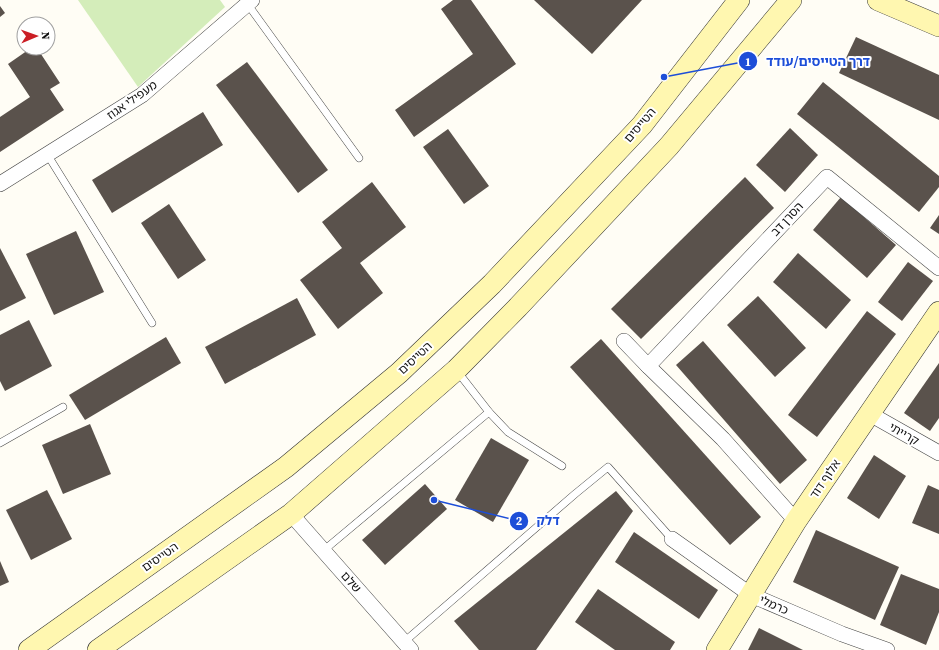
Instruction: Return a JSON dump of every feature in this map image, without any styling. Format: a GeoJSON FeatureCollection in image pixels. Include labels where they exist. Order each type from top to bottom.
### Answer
{"type":"FeatureCollection","features":[{"type":"Feature","properties":{"kind":"main road","name":"הטייסים"},"geometry":{"type":"LineString","coordinates":[[29,650],[286,467],[399,373],[492,284],[642,125],[739,0]]}},
{"type":"Feature","properties":{"kind":"main road"},"geometry":{"type":"LineString","coordinates":[[98,650],[291,514],[456,370],[518,307],[669,146],[791,0]]}},
{"type":"Feature","properties":{"kind":"main road"},"geometry":{"type":"LineString","coordinates":[[878,0],[939,26]]}},
{"type":"Feature","properties":{"kind":"main road","name":"אלוף דוד"},"geometry":{"type":"LineString","coordinates":[[717,650],[796,522],[939,312]]}},
{"type":"Feature","properties":{"kind":"street","name":"מעפילי אגוז"},"geometry":{"type":"LineString","coordinates":[[0,184],[142,95],[248,1]]}},
{"type":"Feature","properties":{"kind":"street","name":"הסרן דב"},"geometry":{"type":"LineString","coordinates":[[648,366],[826,177],[939,268]]}},
{"type":"Feature","properties":{"kind":"street"},"geometry":{"type":"LineString","coordinates":[[624,341],[723,439],[796,522]]}},
{"type":"Feature","properties":{"kind":"street","name":"קרייתי"},"geometry":{"type":"LineString","coordinates":[[870,414],[939,453]]}},
{"type":"Feature","properties":{"kind":"street","name":"שלם"},"geometry":{"type":"LineString","coordinates":[[291,514],[408,646]]}},
{"type":"Feature","properties":{"kind":"street","name":"כרמלי"},"geometry":{"type":"LineString","coordinates":[[672,539],[751,595],[842,634],[887,650]]}},
{"type":"Feature","properties":{"kind":"lane"},"geometry":{"type":"LineString","coordinates":[[248,1],[359,158]]}},
{"type":"Feature","properties":{"kind":"lane"},"geometry":{"type":"LineString","coordinates":[[47,154],[152,323]]}},
{"type":"Feature","properties":{"kind":"lane"},"geometry":{"type":"LineString","coordinates":[[456,370],[488,412],[508,432],[562,466]]}},
{"type":"Feature","properties":{"kind":"lane"},"geometry":{"type":"LineString","coordinates":[[0,443],[64,407]]}},
{"type":"Feature","properties":{"kind":"lane"},"geometry":{"type":"LineString","coordinates":[[323,551],[488,412]]}},
{"type":"Feature","properties":{"kind":"lane"},"geometry":{"type":"LineString","coordinates":[[408,646],[575,494],[608,467],[672,539]]}},
{"type":"Feature","properties":{"kind":"green space"},"geometry":{"type":"Polygon","coordinates":[[[78,0],[220,0],[225,7],[138,87],[78,0]]]}},
{"type":"Feature","properties":{"kind":"building"},"geometry":{"type":"Polygon","coordinates":[[[453,0],[471,0],[516,64],[414,137],[395,110],[473,54],[441,9],[453,0]]]}},
{"type":"Feature","properties":{"kind":"building"},"geometry":{"type":"Polygon","coordinates":[[[534,0],[642,0],[592,54],[534,0]]]}},
{"type":"Feature","properties":{"kind":"building"},"geometry":{"type":"Polygon","coordinates":[[[0,6],[5,13],[0,17],[0,6]]]}},
{"type":"Feature","properties":{"kind":"building"},"geometry":{"type":"Polygon","coordinates":[[[856,37],[939,75],[939,120],[839,73],[856,37]]]}},
{"type":"Feature","properties":{"kind":"building"},"geometry":{"type":"Polygon","coordinates":[[[20,56],[42,56],[60,83],[50,89],[64,110],[0,152],[0,117],[30,97],[8,64],[20,56]]]}},
{"type":"Feature","properties":{"kind":"building"},"geometry":{"type":"Polygon","coordinates":[[[247,62],[328,170],[298,193],[216,85],[247,62]]]}},
{"type":"Feature","properties":{"kind":"building"},"geometry":{"type":"Polygon","coordinates":[[[823,82],[939,176],[939,187],[919,212],[797,114],[823,82]]]}},
{"type":"Feature","properties":{"kind":"building"},"geometry":{"type":"Polygon","coordinates":[[[203,112],[223,145],[112,213],[92,180],[203,112]]]}},
{"type":"Feature","properties":{"kind":"building"},"geometry":{"type":"Polygon","coordinates":[[[790,128],[818,155],[785,192],[756,165],[790,128]]]}},
{"type":"Feature","properties":{"kind":"building"},"geometry":{"type":"Polygon","coordinates":[[[448,129],[489,186],[464,204],[423,147],[448,129]]]}},
{"type":"Feature","properties":{"kind":"building"},"geometry":{"type":"Polygon","coordinates":[[[745,177],[774,208],[641,339],[611,309],[745,177]]]}},
{"type":"Feature","properties":{"kind":"building"},"geometry":{"type":"Polygon","coordinates":[[[372,182],[406,227],[360,263],[383,293],[338,329],[300,280],[342,248],[322,222],[372,182]]]}},
{"type":"Feature","properties":{"kind":"building"},"geometry":{"type":"Polygon","coordinates":[[[841,197],[896,245],[867,278],[813,230],[841,197]]]}},
{"type":"Feature","properties":{"kind":"building"},"geometry":{"type":"Polygon","coordinates":[[[169,204],[206,260],[178,279],[141,223],[169,204]]]}},
{"type":"Feature","properties":{"kind":"building"},"geometry":{"type":"Polygon","coordinates":[[[939,215],[939,234],[930,228],[939,215]]]}},
{"type":"Feature","properties":{"kind":"building"},"geometry":{"type":"Polygon","coordinates":[[[76,231],[104,292],[54,315],[26,254],[76,231]]]}},
{"type":"Feature","properties":{"kind":"building"},"geometry":{"type":"Polygon","coordinates":[[[0,248],[26,298],[0,311],[0,248]]]}},
{"type":"Feature","properties":{"kind":"building"},"geometry":{"type":"Polygon","coordinates":[[[798,253],[851,300],[826,329],[773,282],[798,253]]]}},
{"type":"Feature","properties":{"kind":"building"},"geometry":{"type":"Polygon","coordinates":[[[908,262],[933,281],[902,321],[878,302],[908,262]]]}},
{"type":"Feature","properties":{"kind":"building"},"geometry":{"type":"Polygon","coordinates":[[[758,296],[806,348],[775,377],[727,325],[758,296]]]}},
{"type":"Feature","properties":{"kind":"building"},"geometry":{"type":"Polygon","coordinates":[[[297,298],[316,335],[225,384],[205,347],[297,298]]]}},
{"type":"Feature","properties":{"kind":"building"},"geometry":{"type":"Polygon","coordinates":[[[867,311],[896,334],[817,437],[788,415],[867,311]]]}},
{"type":"Feature","properties":{"kind":"building"},"geometry":{"type":"Polygon","coordinates":[[[29,320],[52,366],[5,391],[0,381],[0,335],[29,320]]]}},
{"type":"Feature","properties":{"kind":"building"},"geometry":{"type":"Polygon","coordinates":[[[166,337],[181,363],[85,420],[69,395],[166,337]]]}},
{"type":"Feature","properties":{"kind":"building"},"geometry":{"type":"Polygon","coordinates":[[[601,339],[761,517],[730,545],[570,367],[601,339]]]}},
{"type":"Feature","properties":{"kind":"building"},"geometry":{"type":"Polygon","coordinates":[[[703,341],[807,460],[780,484],[676,365],[703,341]]]}},
{"type":"Feature","properties":{"kind":"building"},"geometry":{"type":"Polygon","coordinates":[[[939,363],[939,418],[930,431],[904,413],[939,363]]]}},
{"type":"Feature","properties":{"kind":"building"},"geometry":{"type":"Polygon","coordinates":[[[90,424],[111,474],[63,494],[42,445],[90,424]]]}},
{"type":"Feature","properties":{"kind":"building"},"geometry":{"type":"Polygon","coordinates":[[[491,438],[529,460],[493,522],[455,500],[491,438]]]}},
{"type":"Feature","properties":{"kind":"building"},"geometry":{"type":"Polygon","coordinates":[[[874,455],[906,476],[879,519],[847,498],[874,455]]]}},
{"type":"Feature","properties":{"kind":"building"},"geometry":{"type":"Polygon","coordinates":[[[425,484],[447,509],[385,565],[362,540],[425,484]]]}},
{"type":"Feature","properties":{"kind":"building"},"geometry":{"type":"Polygon","coordinates":[[[928,485],[939,490],[939,534],[912,523],[928,485]]]}},
{"type":"Feature","properties":{"kind":"building"},"geometry":{"type":"Polygon","coordinates":[[[47,490],[72,539],[31,560],[6,510],[47,490]]]}},
{"type":"Feature","properties":{"kind":"building"},"geometry":{"type":"Polygon","coordinates":[[[616,491],[633,511],[536,650],[479,650],[454,621],[616,491]]]}},
{"type":"Feature","properties":{"kind":"building"},"geometry":{"type":"Polygon","coordinates":[[[816,530],[899,567],[875,620],[793,582],[816,530]]]}},
{"type":"Feature","properties":{"kind":"building"},"geometry":{"type":"Polygon","coordinates":[[[634,532],[718,590],[699,619],[615,562],[634,532]]]}},
{"type":"Feature","properties":{"kind":"building"},"geometry":{"type":"Polygon","coordinates":[[[0,561],[9,582],[0,586],[0,561]]]}},
{"type":"Feature","properties":{"kind":"building"},"geometry":{"type":"Polygon","coordinates":[[[901,574],[939,589],[939,612],[926,645],[880,625],[901,574]]]}},
{"type":"Feature","properties":{"kind":"building"},"geometry":{"type":"Polygon","coordinates":[[[598,589],[675,642],[670,650],[615,650],[575,622],[598,589]]]}},
{"type":"Feature","properties":{"kind":"building"},"geometry":{"type":"Polygon","coordinates":[[[759,628],[803,650],[748,650],[759,628]]]}},
{"type":"Feature","properties":{"kind":"place","name":"דרך הטייסים/עודד"},"geometry":{"type":"Point","coordinates":[664,77]}},
{"type":"Feature","properties":{"kind":"place","name":"דלק"},"geometry":{"type":"Point","coordinates":[434,500]}}]}
